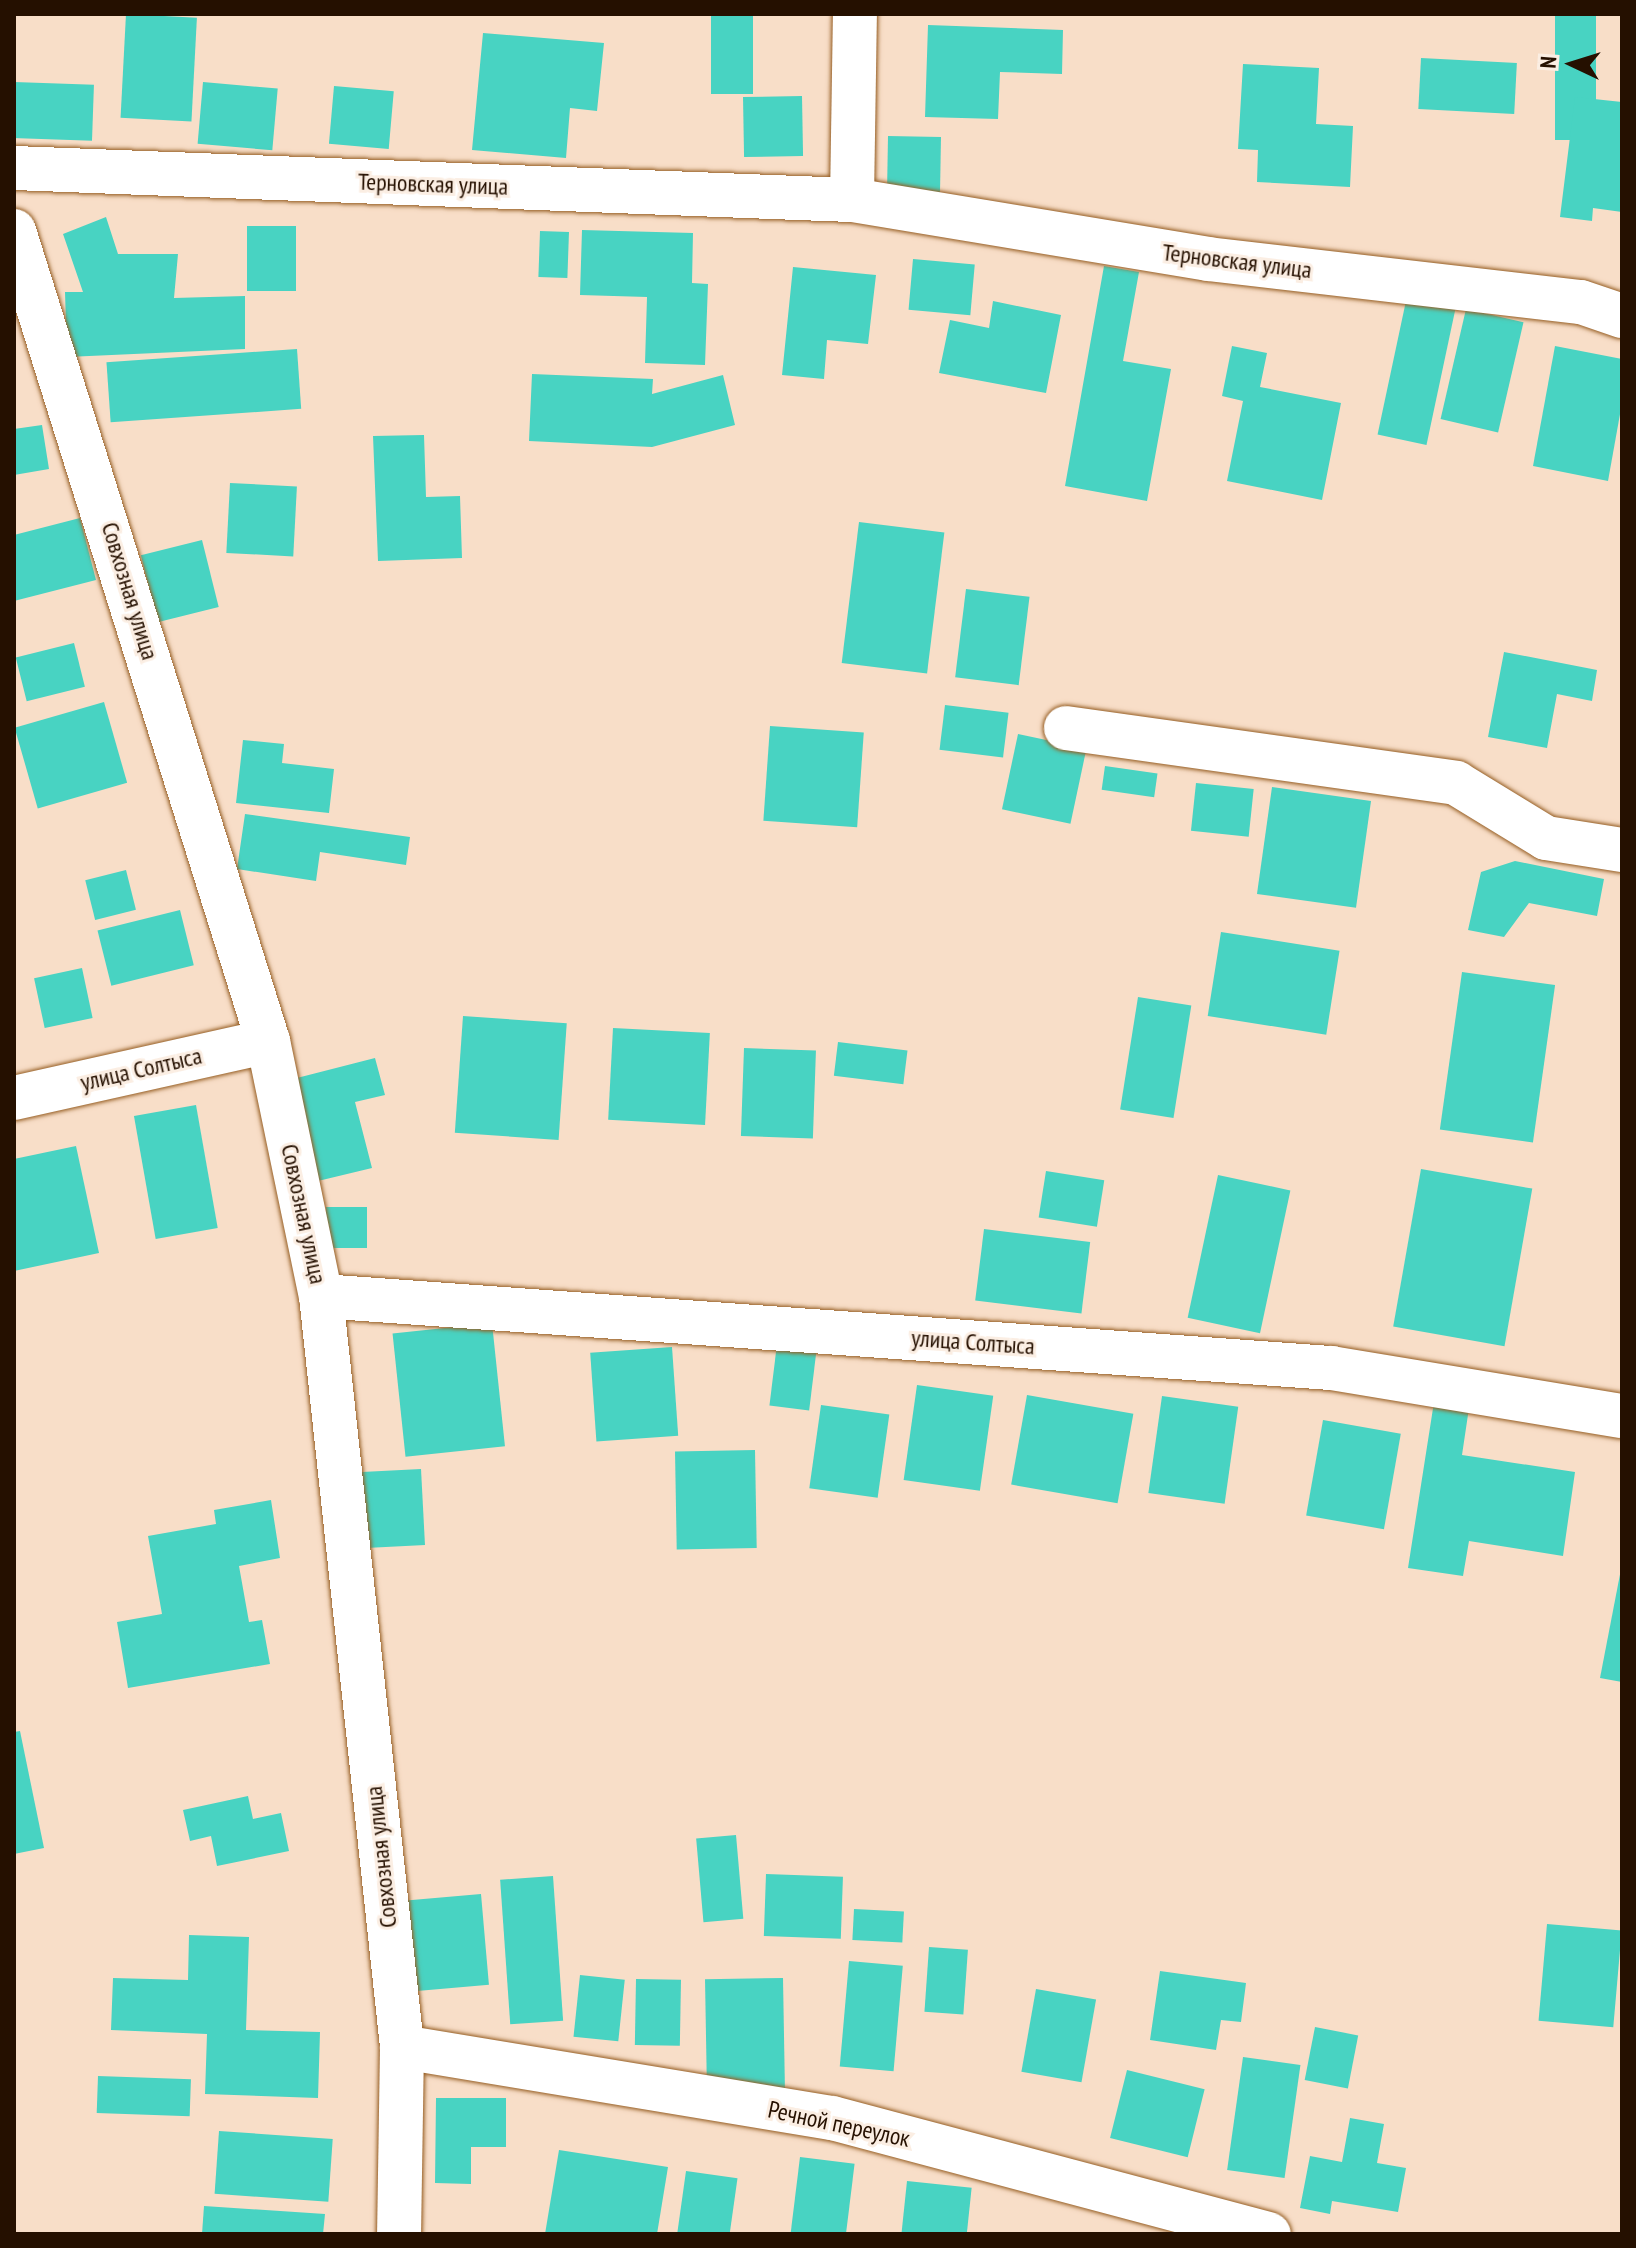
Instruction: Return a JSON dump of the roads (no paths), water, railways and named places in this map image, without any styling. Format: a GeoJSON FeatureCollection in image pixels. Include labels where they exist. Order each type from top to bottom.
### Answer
{"type":"FeatureCollection","features":[{"type":"Feature","properties":{"kind":"street"},"geometry":{"type":"LineString","coordinates":[[852,200],[855,14]]}},
{"type":"Feature","properties":{"kind":"street","name":"Терновская улица"},"geometry":{"type":"LineString","coordinates":[[14,168],[852,200],[1208,259],[1581,302],[1622,316]]}},
{"type":"Feature","properties":{"kind":"street","name":"Совхозная улица"},"geometry":{"type":"LineString","coordinates":[[14,231],[268,1041],[321,1296],[402,2047],[399,2234]]}},
{"type":"Feature","properties":{"kind":"street"},"geometry":{"type":"LineString","coordinates":[[1066,728],[1456,783],[1546,838],[1622,850]]}},
{"type":"Feature","properties":{"kind":"street","name":"улица Солтыса"},"geometry":{"type":"LineString","coordinates":[[14,1098],[268,1041]]}},
{"type":"Feature","properties":{"kind":"street","name":"улица Солтыса"},"geometry":{"type":"LineString","coordinates":[[321,1296],[1331,1368],[1622,1416]]}},
{"type":"Feature","properties":{"kind":"street","name":"Речной переулок"},"geometry":{"type":"LineString","coordinates":[[402,2047],[832,2118],[1269,2234]]}}]}
